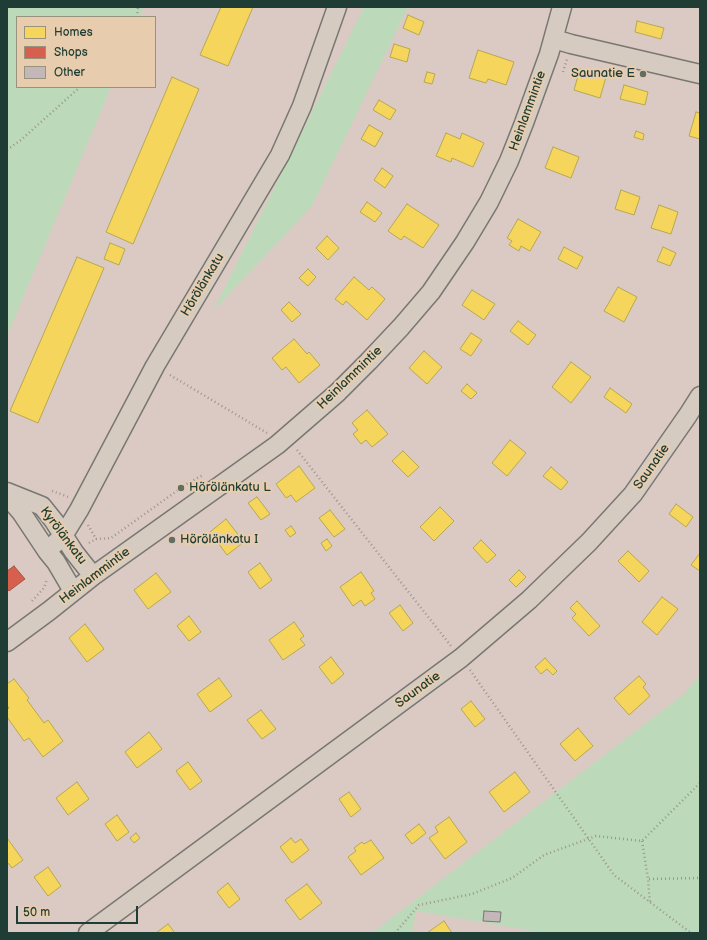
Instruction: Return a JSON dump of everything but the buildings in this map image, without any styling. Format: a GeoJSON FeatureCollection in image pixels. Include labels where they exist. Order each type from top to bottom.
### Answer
{"type":"FeatureCollection","features":[{"type":"Feature","properties":{"kind":"street","name":"Hörölänkatu"},"geometry":{"type":"LineString","coordinates":[[47,550],[63,536],[79,510],[155,366],[280,155],[302,106],[337,7]]}},
{"type":"Feature","properties":{"kind":"street","name":"Heinlammintie"},"geometry":{"type":"LineString","coordinates":[[7,642],[50,611],[93,576],[277,445],[337,393],[401,327],[431,292],[465,242],[489,202],[509,161],[524,123],[554,39],[562,7]]}},
{"type":"Feature","properties":{"kind":"street"},"geometry":{"type":"LineString","coordinates":[[554,39],[700,74]]}},
{"type":"Feature","properties":{"kind":"street","name":"Saunatie"},"geometry":{"type":"LineString","coordinates":[[88,933],[462,658],[529,600],[590,542],[633,494],[700,396]]}},
{"type":"Feature","properties":{"kind":"street","name":"Kyrölänkatu"},"geometry":{"type":"LineString","coordinates":[[7,492],[42,506],[93,576]]}},
{"type":"Feature","properties":{"kind":"street","name":"Kyrölänkatu"},"geometry":{"type":"LineString","coordinates":[[7,496],[21,512],[56,562],[73,591]]}},
{"type":"Feature","properties":{"kind":"path"},"geometry":{"type":"LineString","coordinates":[[7,150],[21,140],[79,88]]}},
{"type":"Feature","properties":{"kind":"path"},"geometry":{"type":"LineString","coordinates":[[155,366],[269,434],[264,438]]}},
{"type":"Feature","properties":{"kind":"path"},"geometry":{"type":"LineString","coordinates":[[296,448],[462,658],[614,875],[691,933]]}},
{"type":"Feature","properties":{"kind":"path"},"geometry":{"type":"LineString","coordinates":[[111,538],[188,483],[205,474]]}},
{"type":"Feature","properties":{"kind":"path"},"geometry":{"type":"LineString","coordinates":[[28,606],[44,588],[48,578],[47,572]]}},
{"type":"Feature","properties":{"kind":"path"},"geometry":{"type":"LineString","coordinates":[[642,841],[700,783]]}},
{"type":"Feature","properties":{"kind":"path"},"geometry":{"type":"LineString","coordinates":[[395,933],[419,905],[472,894],[512,878],[544,855],[596,836],[642,841]]}},
{"type":"Feature","properties":{"kind":"path"},"geometry":{"type":"LineString","coordinates":[[642,841],[650,903]]}},
{"type":"Feature","properties":{"kind":"path"},"geometry":{"type":"LineString","coordinates":[[648,879],[700,878]]}},
{"type":"Feature","properties":{"kind":"green space"},"geometry":{"type":"Polygon","coordinates":[[[7,7],[144,7],[140,16],[16,16],[16,88],[111,88],[7,336],[7,7]]]}},
{"type":"Feature","properties":{"kind":"green space"},"geometry":{"type":"Polygon","coordinates":[[[364,7],[408,7],[312,206],[213,311],[364,7]]]}},
{"type":"Feature","properties":{"kind":"green space"},"geometry":{"type":"Polygon","coordinates":[[[700,675],[700,933],[545,933],[416,911],[412,933],[372,933],[684,694],[700,675]]]}},
{"type":"Feature","properties":{"kind":"place","name":"Saunatie E"},"geometry":{"type":"Point","coordinates":[643,74]}},
{"type":"Feature","properties":{"kind":"place","name":"Hörölänkatu L"},"geometry":{"type":"Point","coordinates":[181,488]}},
{"type":"Feature","properties":{"kind":"place","name":"Hörölänkatu I"},"geometry":{"type":"Point","coordinates":[172,540]}}]}
